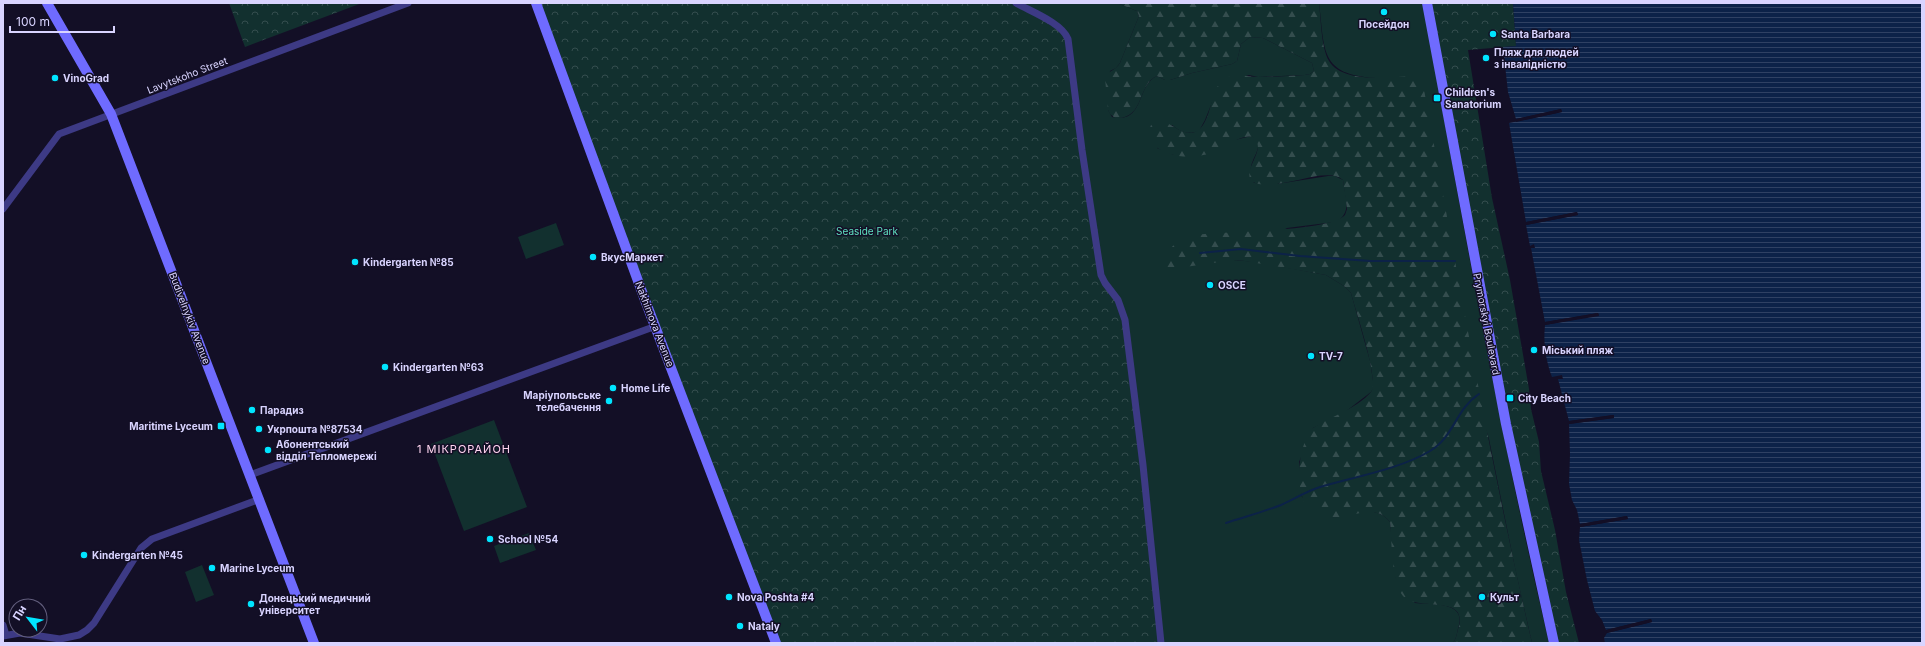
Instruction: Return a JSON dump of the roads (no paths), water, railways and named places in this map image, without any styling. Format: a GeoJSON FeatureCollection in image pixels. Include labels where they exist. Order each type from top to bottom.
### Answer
{"type":"FeatureCollection","features":[{"type":"Feature","properties":{"kind":"main road","name":"Budivelnykiv Avenue"},"geometry":{"type":"LineString","coordinates":[[47,3],[111,114],[314,643]]}},
{"type":"Feature","properties":{"kind":"main road","name":"Nakhimova Avenue"},"geometry":{"type":"LineString","coordinates":[[536,3],[776,643]]}},
{"type":"Feature","properties":{"kind":"main road","name":"Prymorskyi Boulevard"},"geometry":{"type":"LineString","coordinates":[[1427,3],[1491,347],[1554,643]]}},
{"type":"Feature","properties":{"kind":"street","name":"Lavytskoho Street"},"geometry":{"type":"LineString","coordinates":[[3,209],[59,134],[408,3]]}},
{"type":"Feature","properties":{"kind":"street"},"geometry":{"type":"LineString","coordinates":[[1016,3],[1060,27],[1068,39],[1082,150],[1101,275],[1104,283],[1118,300],[1125,320],[1143,466],[1161,643]]}},
{"type":"Feature","properties":{"kind":"street"},"geometry":{"type":"LineString","coordinates":[[250,475],[656,326]]}},
{"type":"Feature","properties":{"kind":"street"},"geometry":{"type":"LineString","coordinates":[[3,625],[5,635],[20,633],[60,639],[79,635],[94,624],[141,548],[146,543],[260,499]]}},
{"type":"Feature","properties":{"kind":"water"},"geometry":{"type":"Polygon","coordinates":[[[1513,3],[1922,3],[1922,643],[1605,643],[1604,638],[1607,633],[1652,622],[1651,619],[1606,630],[1602,620],[1595,611],[1587,580],[1579,540],[1580,527],[1628,519],[1627,516],[1580,524],[1577,510],[1572,500],[1569,484],[1569,424],[1614,418],[1613,415],[1569,421],[1558,379],[1563,379],[1562,375],[1552,377],[1548,365],[1544,332],[1545,325],[1599,315],[1598,313],[1545,322],[1531,248],[1535,248],[1534,244],[1530,246],[1526,225],[1578,215],[1577,212],[1526,222],[1509,123],[1562,112],[1561,109],[1516,119],[1508,92],[1503,47],[1516,46],[1513,3]]]}},
{"type":"Feature","properties":{"kind":"waterway"},"geometry":{"type":"LineString","coordinates":[[1200,253],[1241,249],[1300,256],[1370,261],[1455,261]]}},
{"type":"Feature","properties":{"kind":"waterway"},"geometry":{"type":"LineString","coordinates":[[1226,523],[1281,505],[1320,487],[1391,468],[1430,451],[1438,445],[1450,431],[1459,415],[1471,400],[1479,394]]}},
{"type":"Feature","properties":{"kind":"place","name":"Посейдон"},"geometry":{"type":"Point","coordinates":[1384,12]}},
{"type":"Feature","properties":{"kind":"place","name":"Santa Barbara"},"geometry":{"type":"Point","coordinates":[1493,34]}},
{"type":"Feature","properties":{"kind":"place","name":"Пляж для людей з інвалідністю"},"geometry":{"type":"Point","coordinates":[1486,58]}},
{"type":"Feature","properties":{"kind":"place","name":"VinoGrad"},"geometry":{"type":"Point","coordinates":[55,78]}},
{"type":"Feature","properties":{"kind":"place","name":"Children's Sanatorium"},"geometry":{"type":"Point","coordinates":[1437,98]}},
{"type":"Feature","properties":{"kind":"place","name":"ВкусМаркет"},"geometry":{"type":"Point","coordinates":[593,257]}},
{"type":"Feature","properties":{"kind":"place","name":"Kindergarten №85"},"geometry":{"type":"Point","coordinates":[355,262]}},
{"type":"Feature","properties":{"kind":"place","name":"OSCE"},"geometry":{"type":"Point","coordinates":[1210,285]}},
{"type":"Feature","properties":{"kind":"place","name":"Міський пляж"},"geometry":{"type":"Point","coordinates":[1534,350]}},
{"type":"Feature","properties":{"kind":"place","name":"TV-7"},"geometry":{"type":"Point","coordinates":[1311,356]}},
{"type":"Feature","properties":{"kind":"place","name":"Kindergarten №63"},"geometry":{"type":"Point","coordinates":[385,367]}},
{"type":"Feature","properties":{"kind":"place","name":"Home Life"},"geometry":{"type":"Point","coordinates":[613,388]}},
{"type":"Feature","properties":{"kind":"place","name":"City Beach"},"geometry":{"type":"Point","coordinates":[1510,398]}},
{"type":"Feature","properties":{"kind":"place","name":"Маріупольське телебачення"},"geometry":{"type":"Point","coordinates":[609,401]}},
{"type":"Feature","properties":{"kind":"place","name":"Парадиз"},"geometry":{"type":"Point","coordinates":[252,410]}},
{"type":"Feature","properties":{"kind":"place","name":"Maritime Lyceum"},"geometry":{"type":"Point","coordinates":[221,426]}},
{"type":"Feature","properties":{"kind":"place","name":"Укрпошта №87534"},"geometry":{"type":"Point","coordinates":[259,429]}},
{"type":"Feature","properties":{"kind":"place","name":"Абонентський відділ Тепломережі"},"geometry":{"type":"Point","coordinates":[268,450]}},
{"type":"Feature","properties":{"kind":"place","name":"School №54"},"geometry":{"type":"Point","coordinates":[490,539]}},
{"type":"Feature","properties":{"kind":"place","name":"Kindergarten №45"},"geometry":{"type":"Point","coordinates":[84,555]}},
{"type":"Feature","properties":{"kind":"place","name":"Marine Lyceum"},"geometry":{"type":"Point","coordinates":[212,568]}},
{"type":"Feature","properties":{"kind":"place","name":"Nova Poshta #4"},"geometry":{"type":"Point","coordinates":[729,597]}},
{"type":"Feature","properties":{"kind":"place","name":"Культ"},"geometry":{"type":"Point","coordinates":[1482,597]}},
{"type":"Feature","properties":{"kind":"place","name":"Донецький медичний університет"},"geometry":{"type":"Point","coordinates":[251,604]}},
{"type":"Feature","properties":{"kind":"place","name":"Nataly"},"geometry":{"type":"Point","coordinates":[740,626]}},
{"type":"Feature","properties":{"kind":"district","name":"1 МІКРОРАЙОН"},"geometry":{"type":"Point","coordinates":[464,449]}},
{"type":"Feature","properties":{"kind":"park label","name":"Seaside Park"},"geometry":{"type":"Point","coordinates":[867,231]}}]}
